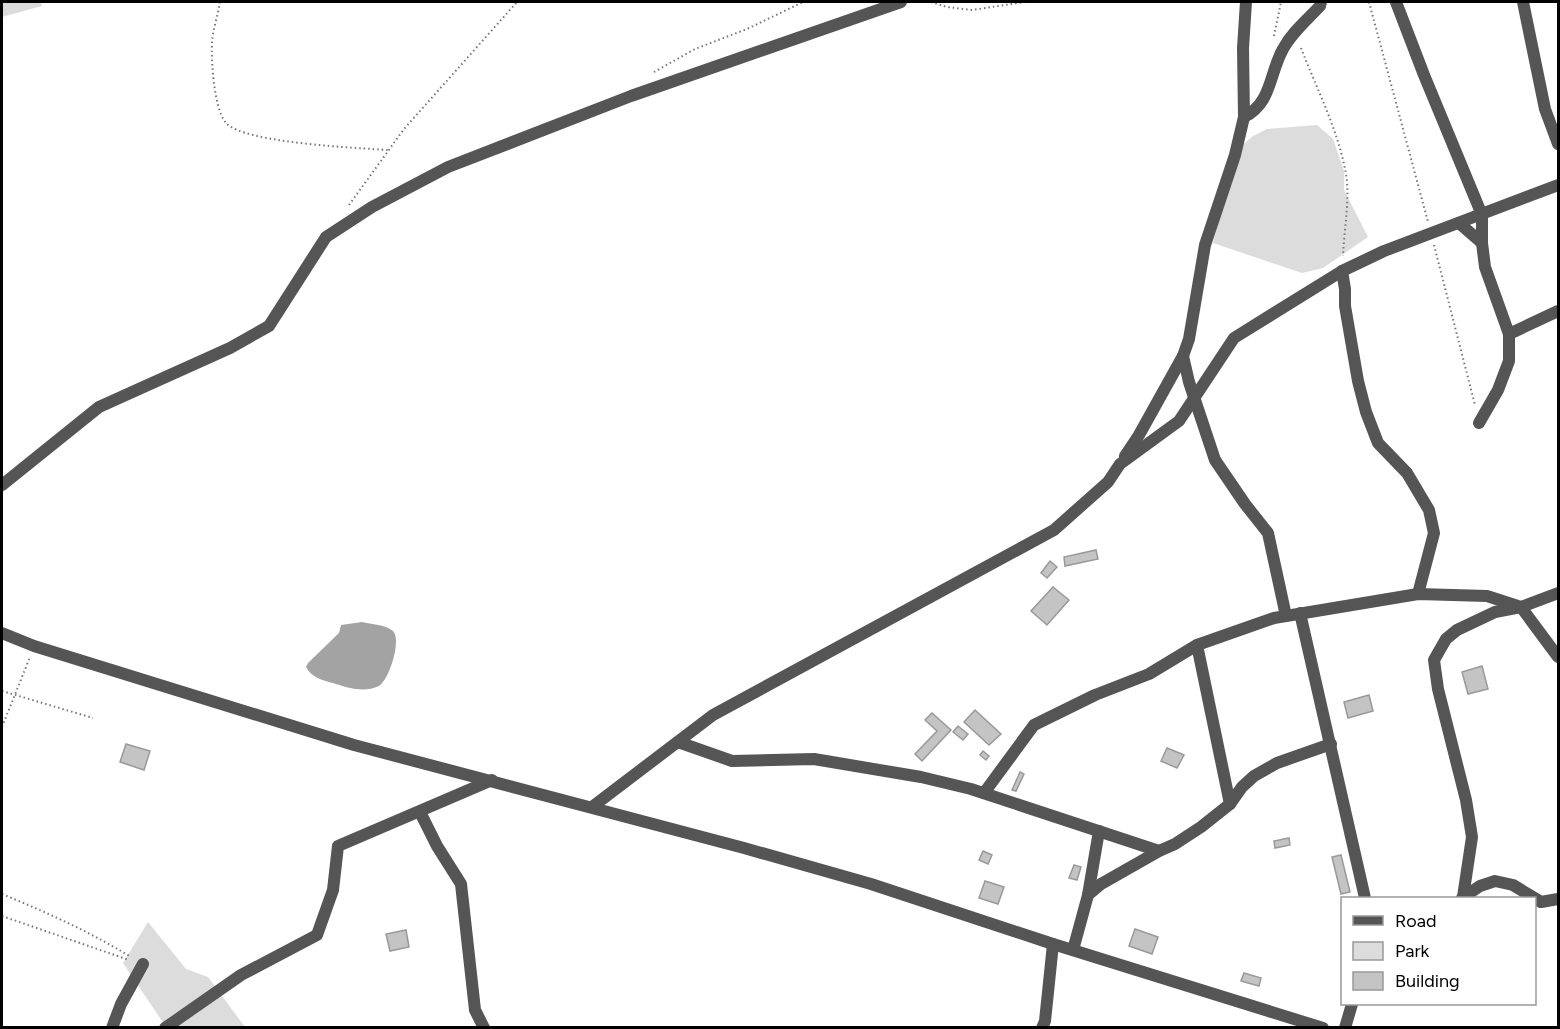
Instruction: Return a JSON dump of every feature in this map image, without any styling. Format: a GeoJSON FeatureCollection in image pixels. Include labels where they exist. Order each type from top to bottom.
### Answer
{"type":"FeatureCollection","features":[{"type":"Feature","properties":{"kind":"street"},"geometry":{"type":"LineString","coordinates":[[2,485],[99,406],[230,348],[269,326],[326,237],[372,207],[448,167],[631,96],[901,2]]}},
{"type":"Feature","properties":{"kind":"street"},"geometry":{"type":"LineString","coordinates":[[592,807],[713,715],[1054,530],[1108,482],[1139,435],[1183,356],[1189,339],[1205,245],[1244,117],[1243,48],[1246,2]]}},
{"type":"Feature","properties":{"kind":"street"},"geometry":{"type":"LineString","coordinates":[[1244,117],[1254,112],[1262,103],[1281,51],[1294,32],[1314,13],[1321,2]]}},
{"type":"Feature","properties":{"kind":"street"},"geometry":{"type":"LineString","coordinates":[[1396,2],[1482,215],[1485,267],[1509,334],[1509,361],[1498,390],[1479,423]]}},
{"type":"Feature","properties":{"kind":"street"},"geometry":{"type":"LineString","coordinates":[[1523,2],[1545,109],[1558,144]]}},
{"type":"Feature","properties":{"kind":"street"},"geometry":{"type":"LineString","coordinates":[[1120,464],[1179,420],[1234,338],[1342,271],[1384,251],[1558,185]]}},
{"type":"Feature","properties":{"kind":"street"},"geometry":{"type":"LineString","coordinates":[[1459,223],[1482,243]]}},
{"type":"Feature","properties":{"kind":"street"},"geometry":{"type":"LineString","coordinates":[[1342,271],[1354,359],[1366,412],[1378,443],[1407,473],[1429,510],[1434,532],[1418,594]]}},
{"type":"Feature","properties":{"kind":"street"},"geometry":{"type":"LineString","coordinates":[[1509,334],[1558,311]]}},
{"type":"Feature","properties":{"kind":"street"},"geometry":{"type":"LineString","coordinates":[[1183,356],[1194,398],[1215,460],[1245,504],[1269,532],[1286,616]]}},
{"type":"Feature","properties":{"kind":"street"},"geometry":{"type":"LineString","coordinates":[[1463,897],[1472,837],[1466,800],[1438,689],[1434,660],[1446,639],[1457,630],[1495,612],[1558,593]]}},
{"type":"Feature","properties":{"kind":"street"},"geometry":{"type":"LineString","coordinates":[[984,793],[1034,725],[1095,695],[1149,674],[1197,645],[1274,618],[1418,594],[1487,596],[1521,606],[1558,657]]}},
{"type":"Feature","properties":{"kind":"street"},"geometry":{"type":"LineString","coordinates":[[1300,613],[1365,897]]}},
{"type":"Feature","properties":{"kind":"street"},"geometry":{"type":"LineString","coordinates":[[2,633],[34,646],[354,745],[492,780],[871,884],[1298,1024],[1323,1028]]}},
{"type":"Feature","properties":{"kind":"street"},"geometry":{"type":"LineString","coordinates":[[1197,645],[1230,804]]}},
{"type":"Feature","properties":{"kind":"street"},"geometry":{"type":"LineString","coordinates":[[678,742],[732,761],[814,759],[921,777],[984,793],[1159,851]]}},
{"type":"Feature","properties":{"kind":"street"},"geometry":{"type":"LineString","coordinates":[[1088,895],[1101,884],[1202,827],[1230,804],[1242,787],[1254,776],[1277,763],[1331,744]]}},
{"type":"Feature","properties":{"kind":"street"},"geometry":{"type":"LineString","coordinates":[[165,1028],[241,975],[317,935],[333,890],[338,846],[492,780]]}},
{"type":"Feature","properties":{"kind":"street"},"geometry":{"type":"LineString","coordinates":[[420,812],[460,884],[475,1010],[484,1028]]}},
{"type":"Feature","properties":{"kind":"street"},"geometry":{"type":"LineString","coordinates":[[1073,950],[1088,895],[1099,831]]}},
{"type":"Feature","properties":{"kind":"street"},"geometry":{"type":"LineString","coordinates":[[1464,897],[1480,886],[1495,881],[1513,885],[1533,897]]}},
{"type":"Feature","properties":{"kind":"street"},"geometry":{"type":"LineString","coordinates":[[1536,899],[1541,902],[1558,899]]}},
{"type":"Feature","properties":{"kind":"street"},"geometry":{"type":"LineString","coordinates":[[1042,1028],[1045,1021],[1053,944]]}},
{"type":"Feature","properties":{"kind":"street"},"geometry":{"type":"LineString","coordinates":[[112,1028],[121,1004],[143,964]]}},
{"type":"Feature","properties":{"kind":"street"},"geometry":{"type":"LineString","coordinates":[[1345,1028],[1352,1005]]}},
{"type":"Feature","properties":{"kind":"path"},"geometry":{"type":"LineString","coordinates":[[220,2],[212,42],[220,113],[227,125],[244,134],[334,147],[388,150]]}},
{"type":"Feature","properties":{"kind":"path"},"geometry":{"type":"LineString","coordinates":[[345,210],[404,129],[516,2]]}},
{"type":"Feature","properties":{"kind":"path"},"geometry":{"type":"LineString","coordinates":[[650,75],[695,49],[747,29],[803,2]]}},
{"type":"Feature","properties":{"kind":"path"},"geometry":{"type":"LineString","coordinates":[[931,2],[972,10],[1025,2]]}},
{"type":"Feature","properties":{"kind":"path"},"geometry":{"type":"LineString","coordinates":[[1369,2],[1479,423]]}},
{"type":"Feature","properties":{"kind":"path"},"geometry":{"type":"LineString","coordinates":[[1294,32],[1335,137],[1345,170],[1347,189],[1342,271]]}},
{"type":"Feature","properties":{"kind":"path"},"geometry":{"type":"LineString","coordinates":[[2,727],[34,646]]}},
{"type":"Feature","properties":{"kind":"path"},"geometry":{"type":"LineString","coordinates":[[2,691],[93,718]]}},
{"type":"Feature","properties":{"kind":"path"},"geometry":{"type":"LineString","coordinates":[[2,894],[51,914],[102,939],[143,964]]}},
{"type":"Feature","properties":{"kind":"path"},"geometry":{"type":"LineString","coordinates":[[2,916],[143,964]]}},
{"type":"Feature","properties":{"kind":"green space"},"geometry":{"type":"Polygon","coordinates":[[[2,2],[41,2],[42,6],[2,17],[2,2]]]}},
{"type":"Feature","properties":{"kind":"green space"},"geometry":{"type":"Polygon","coordinates":[[[1317,125],[1333,139],[1344,171],[1344,190],[1368,237],[1323,268],[1302,273],[1213,243],[1238,149],[1253,136],[1267,129],[1317,125]]]}},
{"type":"Feature","properties":{"kind":"green space"},"geometry":{"type":"Polygon","coordinates":[[[148,922],[186,969],[208,977],[245,1027],[166,1027],[123,963],[148,922]]]}},
{"type":"Feature","properties":{"kind":"shaded area"},"geometry":{"type":"Polygon","coordinates":[[[362,622],[386,627],[393,631],[395,636],[393,660],[383,682],[373,688],[356,689],[321,680],[311,674],[306,667],[308,663],[339,633],[341,625],[362,622]]]}},
{"type":"Feature","properties":{"kind":"building"},"geometry":{"type":"Polygon","coordinates":[[[1096,550],[1098,559],[1065,566],[1064,557],[1096,550]]]}},
{"type":"Feature","properties":{"kind":"building"},"geometry":{"type":"Polygon","coordinates":[[[1050,561],[1057,567],[1047,578],[1041,573],[1050,561]]]}},
{"type":"Feature","properties":{"kind":"building"},"geometry":{"type":"Polygon","coordinates":[[[1053,587],[1069,600],[1047,625],[1031,611],[1053,587]]]}},
{"type":"Feature","properties":{"kind":"building"},"geometry":{"type":"Polygon","coordinates":[[[1482,666],[1488,689],[1468,694],[1462,672],[1482,666]]]}},
{"type":"Feature","properties":{"kind":"building"},"geometry":{"type":"Polygon","coordinates":[[[1369,695],[1373,711],[1348,718],[1344,702],[1369,695]]]}},
{"type":"Feature","properties":{"kind":"building"},"geometry":{"type":"Polygon","coordinates":[[[975,710],[1001,734],[989,745],[964,722],[975,710]]]}},
{"type":"Feature","properties":{"kind":"building"},"geometry":{"type":"Polygon","coordinates":[[[932,713],[951,730],[922,761],[915,754],[937,731],[925,720],[932,713]]]}},
{"type":"Feature","properties":{"kind":"building"},"geometry":{"type":"Polygon","coordinates":[[[958,726],[968,734],[963,740],[953,732],[958,726]]]}},
{"type":"Feature","properties":{"kind":"building"},"geometry":{"type":"Polygon","coordinates":[[[126,744],[150,751],[144,770],[120,762],[126,744]]]}},
{"type":"Feature","properties":{"kind":"building"},"geometry":{"type":"Polygon","coordinates":[[[1167,748],[1184,755],[1177,768],[1161,761],[1167,748]]]}},
{"type":"Feature","properties":{"kind":"building"},"geometry":{"type":"Polygon","coordinates":[[[983,751],[989,756],[986,760],[980,755],[983,751]]]}},
{"type":"Feature","properties":{"kind":"building"},"geometry":{"type":"Polygon","coordinates":[[[1020,772],[1024,774],[1016,791],[1012,790],[1020,772]]]}},
{"type":"Feature","properties":{"kind":"building"},"geometry":{"type":"Polygon","coordinates":[[[1289,838],[1290,845],[1275,848],[1274,841],[1289,838]]]}},
{"type":"Feature","properties":{"kind":"building"},"geometry":{"type":"Polygon","coordinates":[[[983,851],[992,855],[988,864],[979,860],[983,851]]]}},
{"type":"Feature","properties":{"kind":"building"},"geometry":{"type":"Polygon","coordinates":[[[1341,855],[1350,892],[1341,894],[1332,857],[1341,855]]]}},
{"type":"Feature","properties":{"kind":"building"},"geometry":{"type":"Polygon","coordinates":[[[1074,865],[1081,867],[1077,880],[1069,878],[1074,865]]]}},
{"type":"Feature","properties":{"kind":"building"},"geometry":{"type":"Polygon","coordinates":[[[985,881],[1004,887],[998,904],[979,898],[985,881]]]}},
{"type":"Feature","properties":{"kind":"building"},"geometry":{"type":"Polygon","coordinates":[[[1135,929],[1158,937],[1152,954],[1129,946],[1135,929]]]}},
{"type":"Feature","properties":{"kind":"building"},"geometry":{"type":"Polygon","coordinates":[[[406,930],[409,947],[390,951],[386,934],[406,930]]]}},
{"type":"Feature","properties":{"kind":"building"},"geometry":{"type":"Polygon","coordinates":[[[1244,973],[1261,978],[1259,986],[1241,981],[1244,973]]]}}]}
